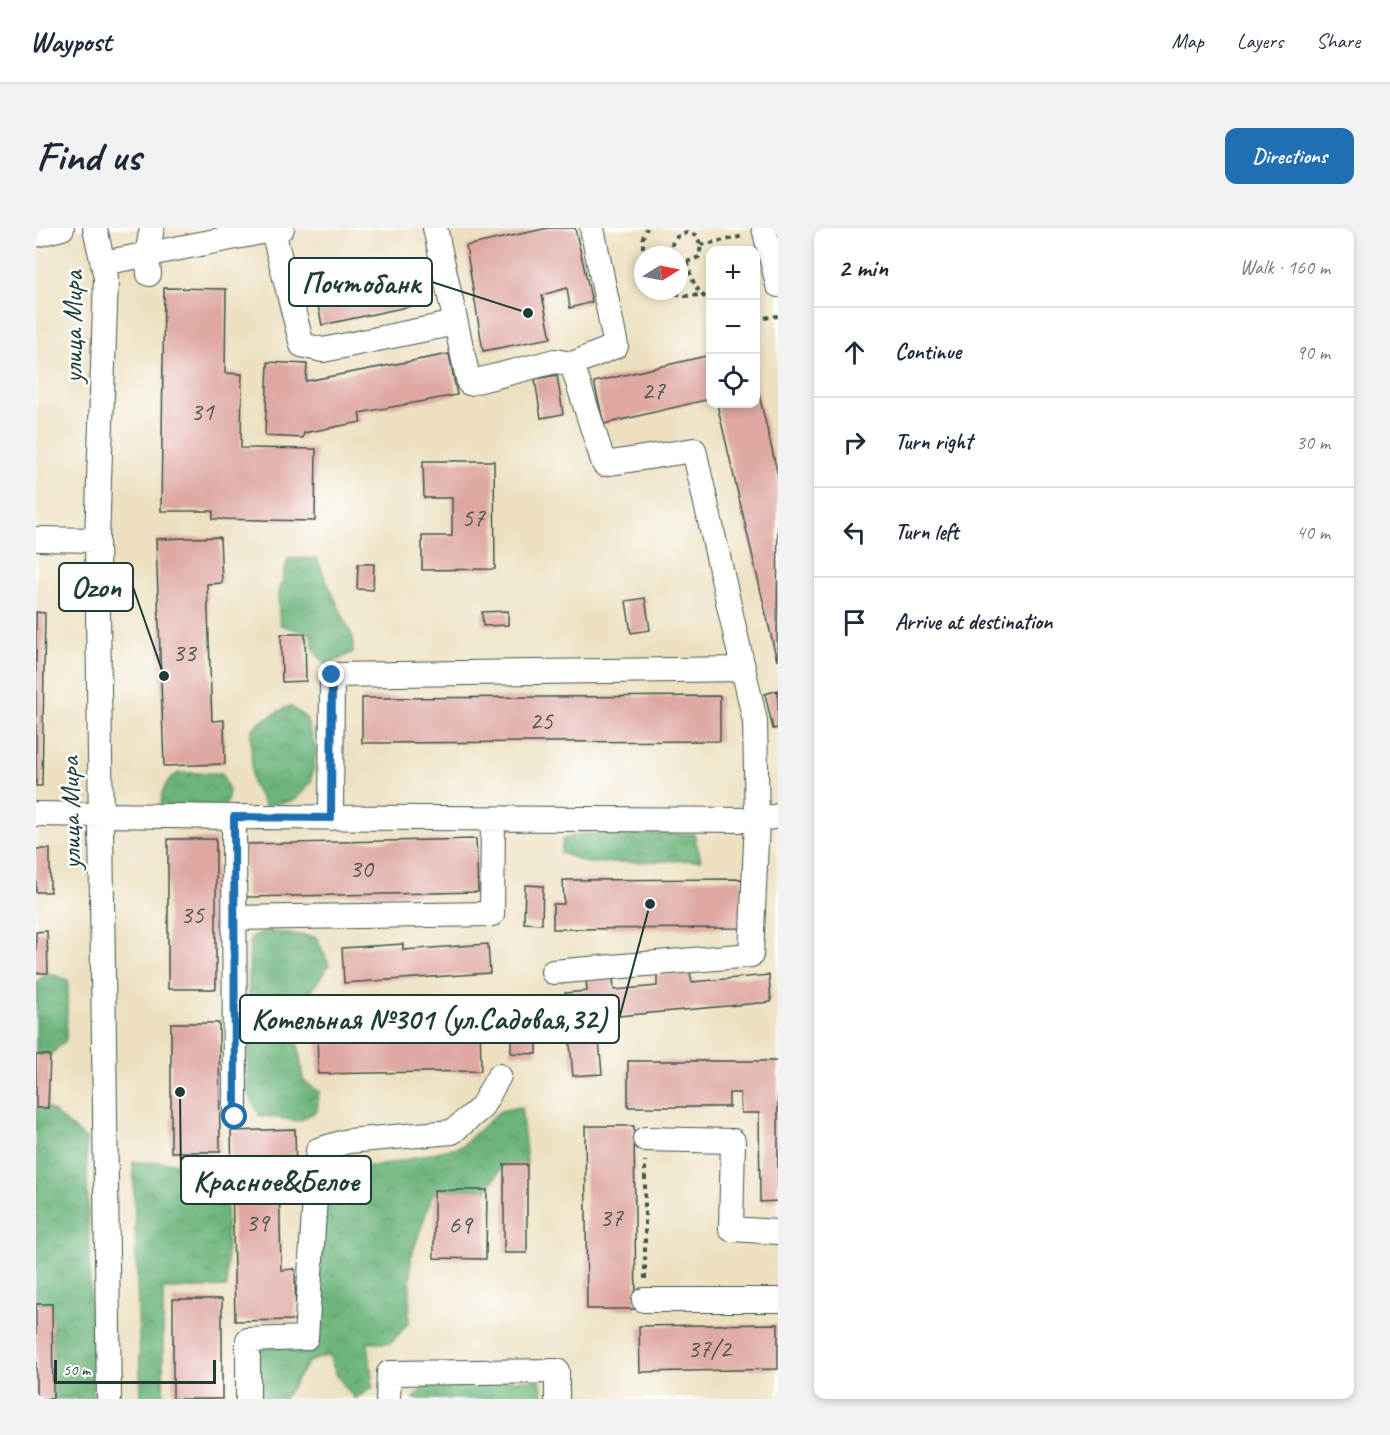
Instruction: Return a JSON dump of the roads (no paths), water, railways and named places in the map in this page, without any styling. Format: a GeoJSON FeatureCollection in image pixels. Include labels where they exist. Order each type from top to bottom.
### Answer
{"type":"FeatureCollection","features":[{"type":"Feature","properties":{"kind":"street"},"geometry":{"type":"LineString","coordinates":[[36,235],[62,228]]}},
{"type":"Feature","properties":{"kind":"street","name":"улица Мира"},"geometry":{"type":"LineString","coordinates":[[95,228],[106,278],[97,540],[109,1399]]}},
{"type":"Feature","properties":{"kind":"street"},"geometry":{"type":"LineString","coordinates":[[435,228],[469,383],[555,361],[572,364],[616,346],[592,228]]}},
{"type":"Feature","properties":{"kind":"street"},"geometry":{"type":"LineString","coordinates":[[148,264],[153,229]]}},
{"type":"Feature","properties":{"kind":"street"},"geometry":{"type":"LineString","coordinates":[[103,263],[148,264],[278,229],[302,345],[323,351],[456,322]]}},
{"type":"Feature","properties":{"kind":"street"},"geometry":{"type":"LineString","coordinates":[[764,230],[778,285]]}},
{"type":"Feature","properties":{"kind":"street"},"geometry":{"type":"LineString","coordinates":[[553,972],[751,955],[767,818],[755,721],[694,450],[604,464],[572,364]]}},
{"type":"Feature","properties":{"kind":"street"},"geometry":{"type":"LineString","coordinates":[[36,538],[97,540]]}},
{"type":"Feature","properties":{"kind":"street"},"geometry":{"type":"LineString","coordinates":[[331,818],[332,675],[743,669]]}},
{"type":"Feature","properties":{"kind":"street"},"geometry":{"type":"LineString","coordinates":[[36,814],[493,819],[767,818]]}},
{"type":"Feature","properties":{"kind":"street"},"geometry":{"type":"LineString","coordinates":[[234,817],[235,1117]]}},
{"type":"Feature","properties":{"kind":"street"},"geometry":{"type":"LineString","coordinates":[[235,918],[492,914],[493,819]]}},
{"type":"Feature","properties":{"kind":"street"},"geometry":{"type":"LineString","coordinates":[[248,1399],[248,1340],[306,1338],[318,1150],[348,1141],[452,1132],[481,1108],[499,1076]]}},
{"type":"Feature","properties":{"kind":"street"},"geometry":{"type":"LineString","coordinates":[[645,1139],[734,1141],[731,1229],[778,1232]]}},
{"type":"Feature","properties":{"kind":"street"},"geometry":{"type":"LineString","coordinates":[[644,1300],[778,1300]]}},
{"type":"Feature","properties":{"kind":"street"},"geometry":{"type":"LineString","coordinates":[[388,1399],[389,1372],[557,1371],[557,1399]]}},
{"type":"Feature","properties":{"kind":"place","name":"Почтобанк"},"geometry":{"type":"Point","coordinates":[528,313]}},
{"type":"Feature","properties":{"kind":"place","name":"Ozon"},"geometry":{"type":"Point","coordinates":[164,676]}},
{"type":"Feature","properties":{"kind":"place","name":"Котельная №301 (ул.Садовая,32)"},"geometry":{"type":"Point","coordinates":[650,904]}},
{"type":"Feature","properties":{"kind":"place","name":"Красное&Белое"},"geometry":{"type":"Point","coordinates":[180,1092]}}]}
